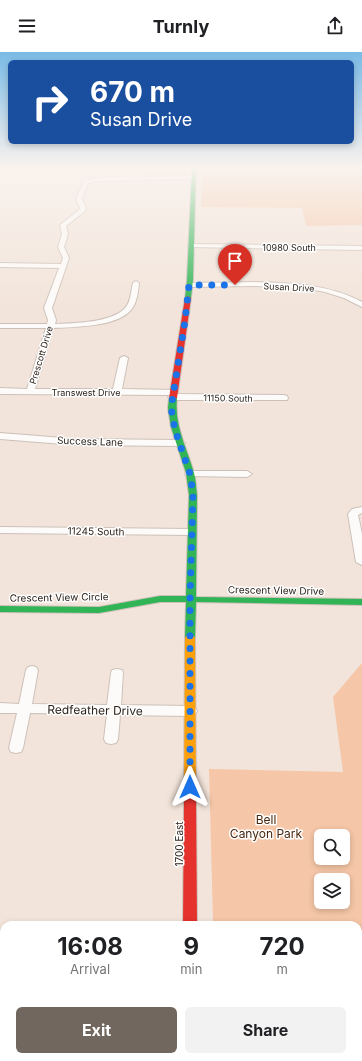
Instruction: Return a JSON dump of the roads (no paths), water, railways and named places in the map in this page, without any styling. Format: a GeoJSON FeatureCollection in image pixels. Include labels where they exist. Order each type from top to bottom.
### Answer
{"type":"FeatureCollection","features":[{"type":"Feature","properties":{"kind":"main road","name":"1700 East"},"geometry":{"type":"LineString","coordinates":[[190,921],[190,600],[193,495],[190,474],[172,419],[173,395],[185,321],[189,285],[192,214]]}},
{"type":"Feature","properties":{"kind":"main road","name":"Crescent View Circle"},"geometry":{"type":"LineString","coordinates":[[0,609],[99,610],[149,600],[190,600]]}},
{"type":"Feature","properties":{"kind":"main road","name":"Crescent View Drive"},"geometry":{"type":"LineString","coordinates":[[190,600],[362,602]]}},
{"type":"Feature","properties":{"kind":"street","name":"Prescott Drive"},"geometry":{"type":"LineString","coordinates":[[30,391],[52,320],[48,308],[64,266],[66,255],[61,244],[65,234],[63,225],[78,214]]}},
{"type":"Feature","properties":{"kind":"street","name":"10980 South"},"geometry":{"type":"LineString","coordinates":[[191,246],[362,248]]}},
{"type":"Feature","properties":{"kind":"street"},"geometry":{"type":"LineString","coordinates":[[0,265],[64,266]]}},
{"type":"Feature","properties":{"kind":"street"},"geometry":{"type":"LineString","coordinates":[[0,326],[50,326],[105,320],[121,314],[131,305],[136,283]]}},
{"type":"Feature","properties":{"kind":"street","name":"Susan Drive"},"geometry":{"type":"LineString","coordinates":[[189,285],[308,287],[332,291],[360,301]]}},
{"type":"Feature","properties":{"kind":"street"},"geometry":{"type":"LineString","coordinates":[[117,392],[124,358]]}},
{"type":"Feature","properties":{"kind":"street","name":"Transwest Drive"},"geometry":{"type":"LineString","coordinates":[[0,391],[117,392],[173,395]]}},
{"type":"Feature","properties":{"kind":"street","name":"11150 South"},"geometry":{"type":"LineString","coordinates":[[173,395],[284,398]]}},
{"type":"Feature","properties":{"kind":"street","name":"Success Lane"},"geometry":{"type":"LineString","coordinates":[[0,436],[76,442],[180,443]]}},
{"type":"Feature","properties":{"kind":"street"},"geometry":{"type":"LineString","coordinates":[[190,474],[247,474]]}},
{"type":"Feature","properties":{"kind":"street"},"geometry":{"type":"LineString","coordinates":[[359,511],[353,514],[353,521],[362,562]]}},
{"type":"Feature","properties":{"kind":"street","name":"11245 South"},"geometry":{"type":"LineString","coordinates":[[0,530],[191,532]]}},
{"type":"Feature","properties":{"kind":"street"},"geometry":{"type":"LineString","coordinates":[[16,748],[32,670]]}},
{"type":"Feature","properties":{"kind":"street"},"geometry":{"type":"LineString","coordinates":[[111,739],[117,673]]}},
{"type":"Feature","properties":{"kind":"street","name":"Redfeather Drive"},"geometry":{"type":"LineString","coordinates":[[0,708],[190,711]]}},
{"type":"Feature","properties":{"kind":"park label","name":"Bell Canyon Park"},"geometry":{"type":"Point","coordinates":[266,826]}}]}
